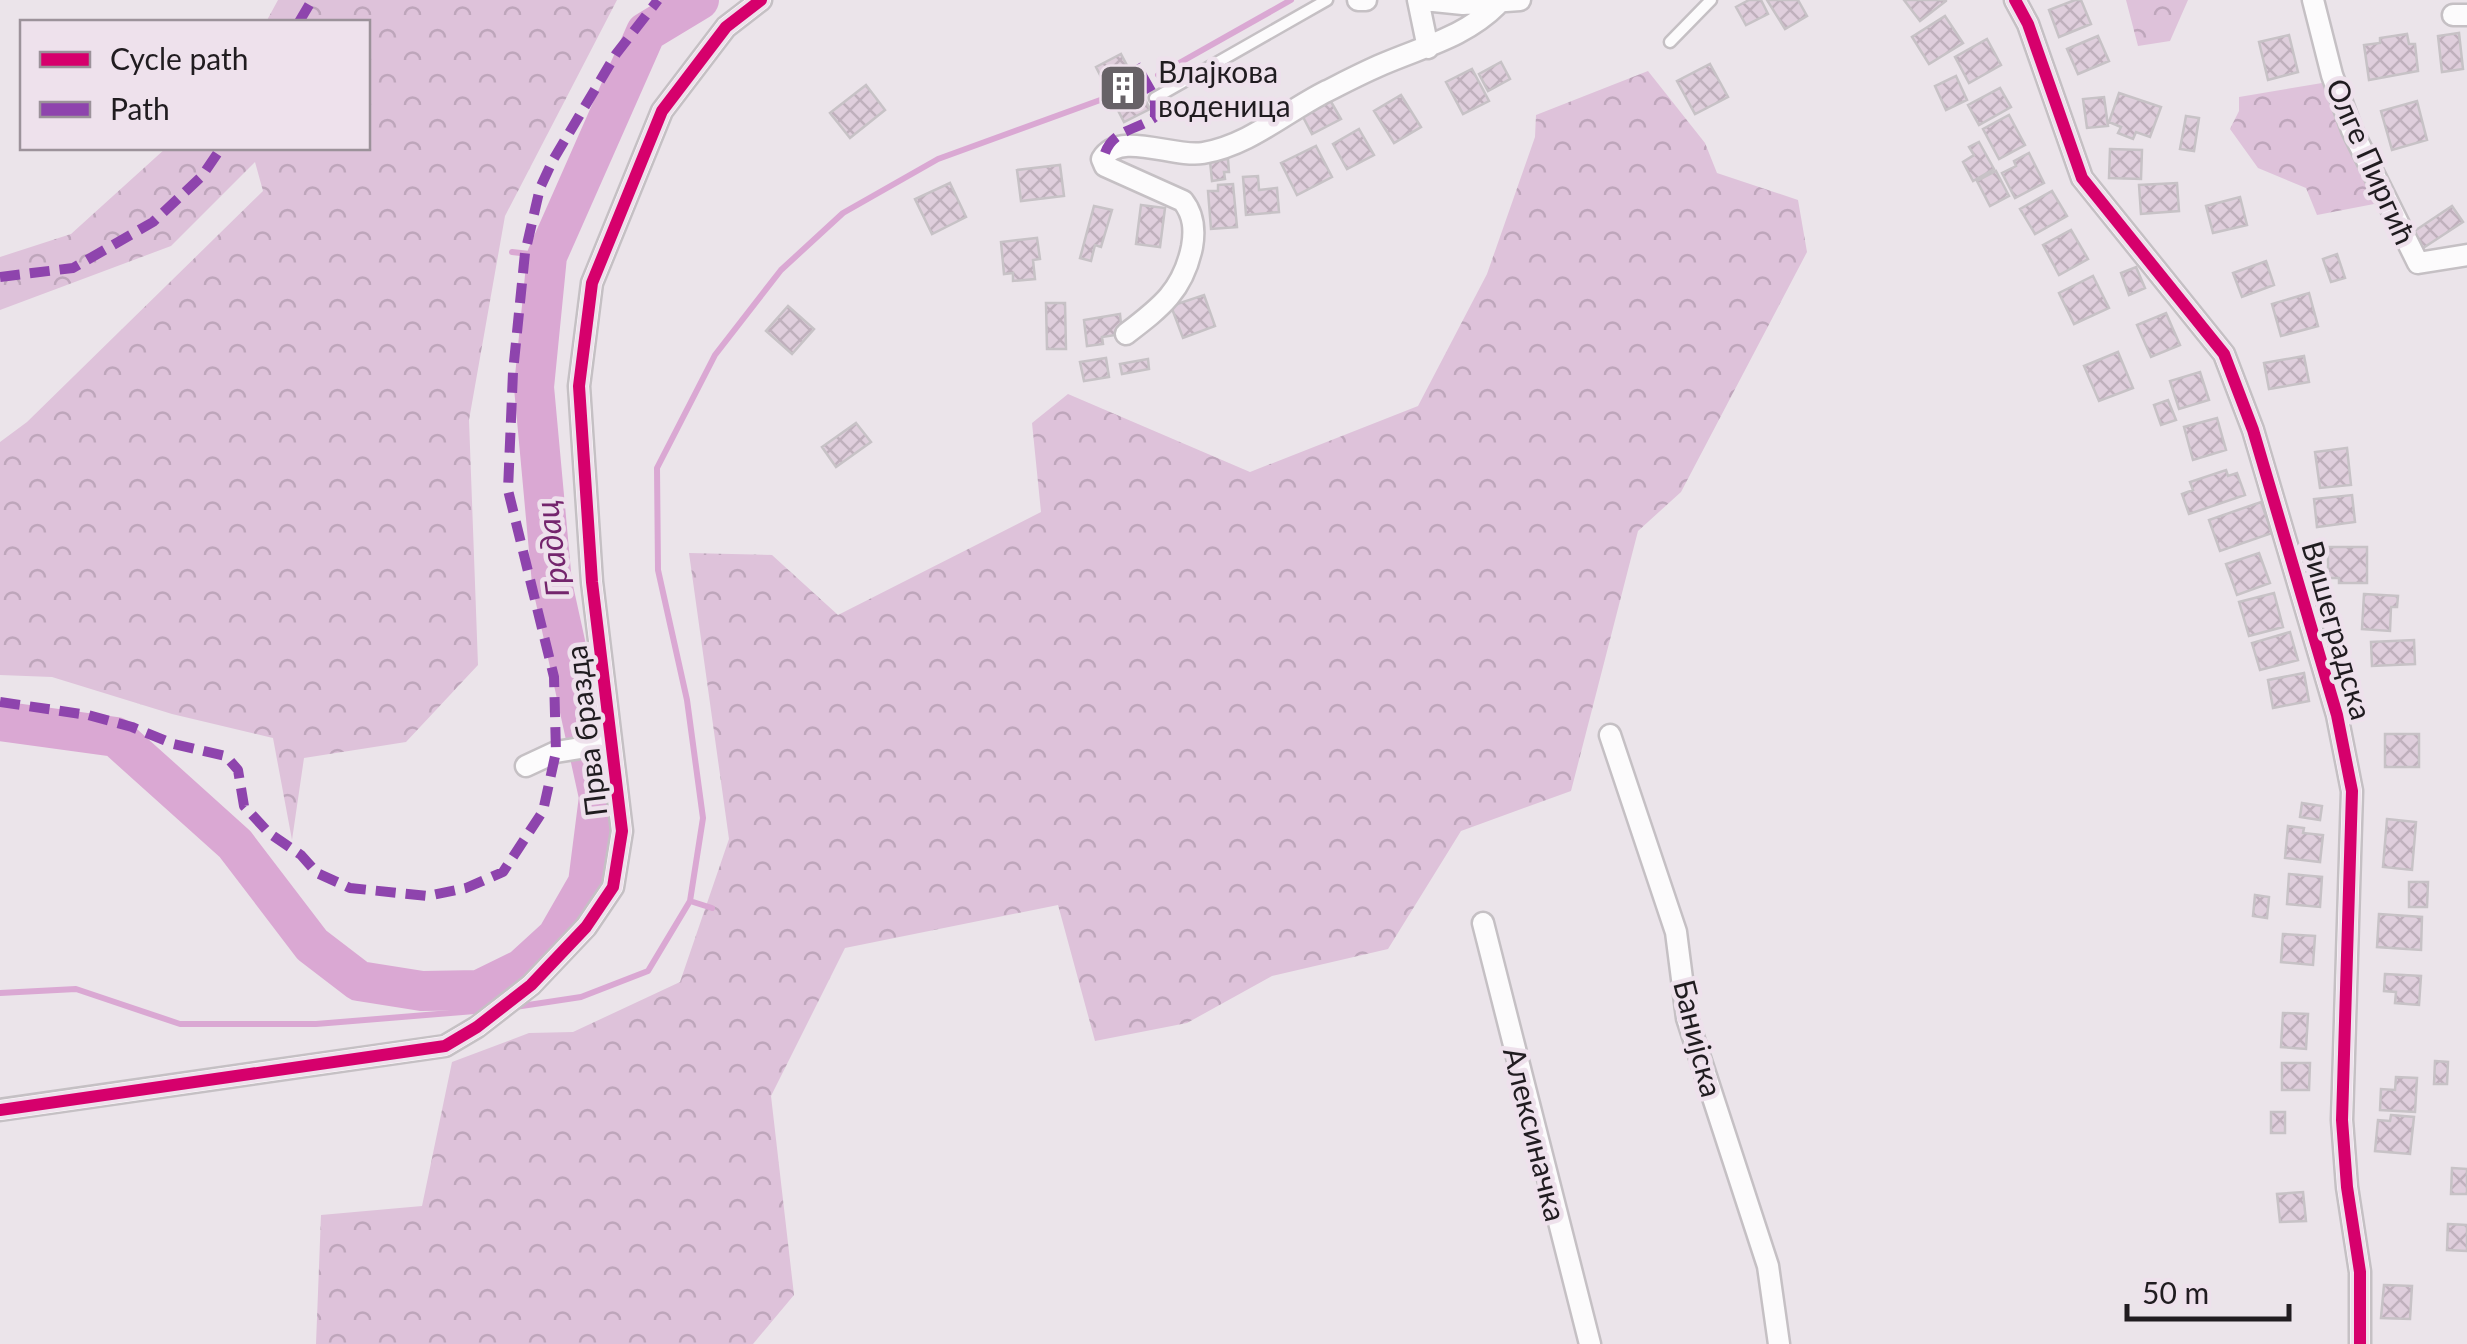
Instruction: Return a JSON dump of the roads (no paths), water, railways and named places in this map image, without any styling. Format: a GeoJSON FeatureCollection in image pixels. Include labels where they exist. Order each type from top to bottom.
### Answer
{"type":"FeatureCollection","features":[{"type":"Feature","properties":{"kind":"street","name":"Прва бразда"},"geometry":{"type":"LineString","coordinates":[[0,1110],[445,1046],[477,1027],[531,985],[586,927],[612,887],[622,831],[592,582],[578,386],[592,282],[662,111],[726,28],[761,0]]}},
{"type":"Feature","properties":{"kind":"street"},"geometry":{"type":"LineString","coordinates":[[1428,48],[1421,0],[1498,4],[1520,0]]}},
{"type":"Feature","properties":{"kind":"street","name":"Вишеградска"},"geometry":{"type":"LineString","coordinates":[[2015,0],[2034,38],[2082,178],[2224,354],[2253,430],[2338,715],[2352,791],[2342,1120],[2360,1272],[2360,1344]]}},
{"type":"Feature","properties":{"kind":"street","name":"Олге Пиргић"},"geometry":{"type":"LineString","coordinates":[[2314,0],[2332,75],[2352,130],[2418,263],[2467,255]]}},
{"type":"Feature","properties":{"kind":"street"},"geometry":{"type":"LineString","coordinates":[[1126,334],[1156,312],[1182,282],[1195,232],[1183,201],[1105,166],[1105,153],[1130,144],[1187,156],[1223,150],[1256,135],[1280,117],[1339,85],[1428,48],[1483,19],[1498,4]]}},
{"type":"Feature","properties":{"kind":"street","name":"Банијска"},"geometry":{"type":"LineString","coordinates":[[1610,734],[1676,932],[1687,1018],[1768,1266],[1779,1344]]}},
{"type":"Feature","properties":{"kind":"street"},"geometry":{"type":"LineString","coordinates":[[526,766],[556,752],[611,743]]}},
{"type":"Feature","properties":{"kind":"street","name":"Алексиначка"},"geometry":{"type":"LineString","coordinates":[[1483,923],[1590,1344]]}},
{"type":"Feature","properties":{"kind":"lane"},"geometry":{"type":"LineString","coordinates":[[1154,98],[1327,0]]}},
{"type":"Feature","properties":{"kind":"lane"},"geometry":{"type":"LineString","coordinates":[[1670,42],[1712,0]]}},
{"type":"Feature","properties":{"kind":"waterway","name":"Градац"},"geometry":{"type":"LineString","coordinates":[[0,721],[116,737],[235,844],[312,945],[359,981],[422,991],[479,990],[522,969],[557,937],[588,883],[599,797],[552,583],[534,387],[547,256],[646,32],[699,0]]}},
{"type":"Feature","properties":{"kind":"waterway"},"geometry":{"type":"LineString","coordinates":[[1158,75],[1291,0]]}},
{"type":"Feature","properties":{"kind":"waterway"},"geometry":{"type":"LineString","coordinates":[[515,1007],[581,997],[648,971],[690,901],[703,818],[687,700],[658,570],[657,468],[715,355],[781,270],[843,213],[938,159],[1103,99]]}},
{"type":"Feature","properties":{"kind":"waterway"},"geometry":{"type":"LineString","coordinates":[[512,252],[547,256]]}},
{"type":"Feature","properties":{"kind":"waterway"},"geometry":{"type":"LineString","coordinates":[[690,901],[712,908]]}},
{"type":"Feature","properties":{"kind":"waterway"},"geometry":{"type":"LineString","coordinates":[[0,993],[76,989],[180,1024],[316,1024],[487,1010]]}},
{"type":"Feature","properties":{"kind":"place","name":"Влајкова воденица"},"geometry":{"type":"Point","coordinates":[1123,88]}}]}
